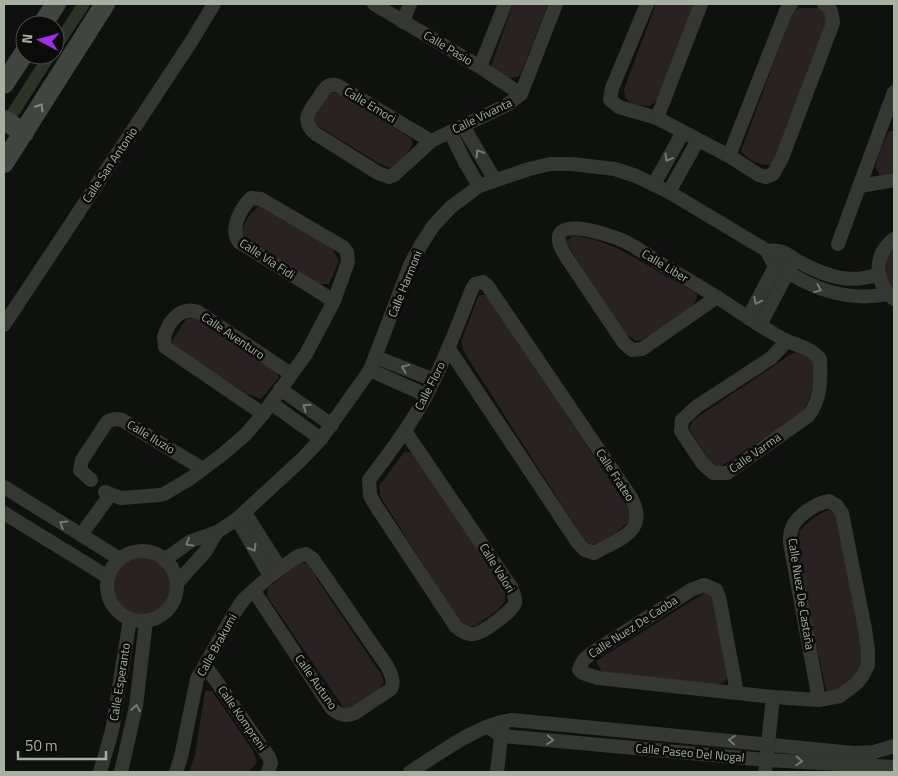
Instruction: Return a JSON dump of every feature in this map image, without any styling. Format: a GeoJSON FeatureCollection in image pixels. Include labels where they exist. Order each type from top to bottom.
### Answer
{"type":"FeatureCollection","features":[{"type":"Feature","properties":{"kind":"main road"},"geometry":{"type":"LineString","coordinates":[[49,15],[56,4]]}},
{"type":"Feature","properties":{"kind":"main road"},"geometry":{"type":"LineString","coordinates":[[4,163],[15,127],[105,4]]}},
{"type":"Feature","properties":{"kind":"main road"},"geometry":{"type":"LineString","coordinates":[[4,84],[16,65]]}},
{"type":"Feature","properties":{"kind":"street","name":"Calle San Antonio"},"geometry":{"type":"LineString","coordinates":[[4,325],[202,26],[214,4]]}},
{"type":"Feature","properties":{"kind":"street","name":"Calle Pasio"},"geometry":{"type":"LineString","coordinates":[[374,4],[480,67],[521,94]]}},
{"type":"Feature","properties":{"kind":"street"},"geometry":{"type":"LineString","coordinates":[[403,22],[410,4]]}},
{"type":"Feature","properties":{"kind":"street"},"geometry":{"type":"LineString","coordinates":[[480,67],[505,4]]}},
{"type":"Feature","properties":{"kind":"street","name":"Calle Vivanta"},"geometry":{"type":"LineString","coordinates":[[389,177],[399,171],[431,141],[508,105],[521,94],[556,4]]}},
{"type":"Feature","properties":{"kind":"street"},"geometry":{"type":"LineString","coordinates":[[647,4],[612,88],[610,100],[619,107],[657,118],[766,177],[773,174],[778,168],[833,23],[832,12],[824,4]]}},
{"type":"Feature","properties":{"kind":"street"},"geometry":{"type":"LineString","coordinates":[[657,118],[701,4]]}},
{"type":"Feature","properties":{"kind":"street"},"geometry":{"type":"LineString","coordinates":[[729,156],[786,11],[791,4]]}},
{"type":"Feature","properties":{"kind":"street","name":"Calle Emoci"},"geometry":{"type":"LineString","coordinates":[[389,177],[378,173],[311,130],[306,120],[308,113],[326,88],[335,85],[342,88],[431,141]]}},
{"type":"Feature","properties":{"kind":"street"},"geometry":{"type":"LineString","coordinates":[[838,244],[860,186],[889,120],[894,92]]}},
{"type":"Feature","properties":{"kind":"street"},"geometry":{"type":"LineString","coordinates":[[457,129],[495,180]]}},
{"type":"Feature","properties":{"kind":"street"},"geometry":{"type":"LineString","coordinates":[[457,129],[466,164],[479,186]]}},
{"type":"Feature","properties":{"kind":"street"},"geometry":{"type":"LineString","coordinates":[[654,184],[683,132]]}},
{"type":"Feature","properties":{"kind":"street"},"geometry":{"type":"LineString","coordinates":[[669,192],[698,140]]}},
{"type":"Feature","properties":{"kind":"street","name":"Calle Harmoni"},"geometry":{"type":"LineString","coordinates":[[164,560],[191,541],[218,532],[241,516],[321,439],[370,370],[411,263],[420,245],[433,226],[451,207],[479,186],[550,164],[572,164],[615,169],[654,184],[766,250],[788,256],[814,270],[851,280],[867,278],[878,274]]}},
{"type":"Feature","properties":{"kind":"street"},"geometry":{"type":"LineString","coordinates":[[860,186],[894,180]]}},
{"type":"Feature","properties":{"kind":"street","name":"Calle Vía Fidi"},"geometry":{"type":"LineString","coordinates":[[251,198],[261,199],[343,248],[348,257],[346,270],[334,301],[235,238],[234,227],[251,198]]}},
{"type":"Feature","properties":{"kind":"street","name":"Calle Liber"},"geometry":{"type":"LineString","coordinates":[[716,297],[642,349],[632,350],[624,343],[559,245],[559,234],[564,230],[575,228],[600,232],[626,242],[716,297],[754,322],[787,341],[811,350],[820,359]]}},
{"type":"Feature","properties":{"kind":"street"},"geometry":{"type":"LineString","coordinates":[[891,297],[883,287],[878,274],[884,248],[894,239]]}},
{"type":"Feature","properties":{"kind":"street","name":"Calle Harmoni"},"geometry":{"type":"LineString","coordinates":[[766,250],[782,269],[826,292],[871,298],[891,297]]}},
{"type":"Feature","properties":{"kind":"street"},"geometry":{"type":"LineString","coordinates":[[754,322],[788,256]]}},
{"type":"Feature","properties":{"kind":"street","name":"Calle Frateo"},"geometry":{"type":"LineString","coordinates":[[449,348],[578,543],[585,550],[594,553],[633,529],[638,516],[632,499],[487,285],[483,282],[476,284]]}},
{"type":"Feature","properties":{"kind":"street","name":"Calle Floro"},"geometry":{"type":"LineString","coordinates":[[369,480],[405,431],[426,395],[449,348],[476,284]]}},
{"type":"Feature","properties":{"kind":"street"},"geometry":{"type":"LineString","coordinates":[[81,535],[107,493],[128,498],[162,495],[191,478],[246,434],[306,354],[334,301]]}},
{"type":"Feature","properties":{"kind":"street","name":"Calle Aventuro"},"geometry":{"type":"LineString","coordinates":[[267,408],[165,347],[164,337],[177,314],[187,310],[198,312],[291,374]]}},
{"type":"Feature","properties":{"kind":"street","name":"Calle Varma"},"geometry":{"type":"LineString","coordinates":[[787,341],[771,358],[696,407],[682,420],[682,431],[703,464],[713,473],[726,473],[808,416],[816,404],[820,359]]}},
{"type":"Feature","properties":{"kind":"street"},"geometry":{"type":"LineString","coordinates":[[376,357],[434,380]]}},
{"type":"Feature","properties":{"kind":"street"},"geometry":{"type":"LineString","coordinates":[[370,370],[426,395]]}},
{"type":"Feature","properties":{"kind":"street"},"geometry":{"type":"LineString","coordinates":[[280,389],[332,425]]}},
{"type":"Feature","properties":{"kind":"street"},"geometry":{"type":"LineString","coordinates":[[267,408],[321,439]]}},
{"type":"Feature","properties":{"kind":"street","name":"Calle Iluzio"},"geometry":{"type":"LineString","coordinates":[[91,480],[80,470],[82,460],[107,422],[116,418],[203,469]]}},
{"type":"Feature","properties":{"kind":"street","name":"Calle Valori"},"geometry":{"type":"LineString","coordinates":[[369,480],[370,495],[374,503],[456,627],[471,635],[479,634],[511,610],[515,604],[511,587],[405,431]]}},
{"type":"Feature","properties":{"kind":"street"},"geometry":{"type":"LineString","coordinates":[[4,487],[120,559]]}},
{"type":"Feature","properties":{"kind":"street","name":"Calle Nuez De Castaña"},"geometry":{"type":"LineString","coordinates":[[819,700],[790,544],[791,531],[795,522],[822,502],[829,501],[837,506],[842,514],[865,629],[868,665]]}},
{"type":"Feature","properties":{"kind":"street"},"geometry":{"type":"LineString","coordinates":[[4,512],[108,577]]}},
{"type":"Feature","properties":{"kind":"street"},"geometry":{"type":"LineString","coordinates":[[241,516],[275,572]]}},
{"type":"Feature","properties":{"kind":"street","name":"Calle Harmoni"},"geometry":{"type":"LineString","coordinates":[[176,583],[205,552],[218,532]]}},
{"type":"Feature","properties":{"kind":"street"},"geometry":{"type":"LineString","coordinates":[[138,552],[156,554],[173,570],[176,583],[175,596],[169,608],[159,617],[146,621],[130,619],[118,613],[110,602],[107,590],[108,577],[112,567],[120,559],[128,554],[138,552]]}},
{"type":"Feature","properties":{"kind":"street","name":"Calle Brakumi"},"geometry":{"type":"LineString","coordinates":[[176,772],[194,688],[239,605],[275,572],[302,554],[310,555]]}},
{"type":"Feature","properties":{"kind":"street","name":"Calle Autuno"},"geometry":{"type":"LineString","coordinates":[[254,591],[332,709],[343,715],[355,714],[391,689],[393,680],[387,666],[310,555]]}},
{"type":"Feature","properties":{"kind":"street","name":"Calle Nuez De Caoba"},"geometry":{"type":"LineString","coordinates":[[736,693],[719,597],[716,590],[704,585],[691,590],[592,653],[580,664],[579,670],[598,678],[736,693],[773,697],[819,700],[840,696],[857,683],[868,665]]}},
{"type":"Feature","properties":{"kind":"street","name":"Calle Esperanto"},"geometry":{"type":"LineString","coordinates":[[100,772],[112,731],[130,619]]}},
{"type":"Feature","properties":{"kind":"street","name":"Calle Esperanto"},"geometry":{"type":"LineString","coordinates":[[121,772],[136,706],[146,621]]}},
{"type":"Feature","properties":{"kind":"street","name":"Calle Kompreni"},"geometry":{"type":"LineString","coordinates":[[205,665],[269,757],[271,763],[268,772]]}},
{"type":"Feature","properties":{"kind":"street"},"geometry":{"type":"LineString","coordinates":[[766,766],[773,697]]}},
{"type":"Feature","properties":{"kind":"street","name":"Calle Paseo Del Nogal"},"geometry":{"type":"LineString","coordinates":[[410,772],[464,739],[488,727],[503,721],[521,720],[862,753],[874,752],[894,746]]}},
{"type":"Feature","properties":{"kind":"street"},"geometry":{"type":"LineString","coordinates":[[497,772],[503,721]]}},
{"type":"Feature","properties":{"kind":"street","name":"Calle Paseo Del Nogal"},"geometry":{"type":"LineString","coordinates":[[488,727],[502,736],[766,766],[894,767]]}},
{"type":"Feature","properties":{"kind":"shaded area"},"geometry":{"type":"Polygon","coordinates":[[[513,4],[548,4],[521,73],[517,77],[508,78],[491,66],[513,4]]]}},
{"type":"Feature","properties":{"kind":"shaded area"},"geometry":{"type":"Polygon","coordinates":[[[656,4],[696,4],[657,100],[650,106],[632,103],[626,98],[624,89],[656,4]]]}},
{"type":"Feature","properties":{"kind":"shaded area"},"geometry":{"type":"Polygon","coordinates":[[[800,8],[817,8],[827,13],[829,19],[776,158],[770,165],[757,163],[741,151],[793,11],[800,8]]]}},
{"type":"Feature","properties":{"kind":"shaded area"},"geometry":{"type":"Polygon","coordinates":[[[331,92],[341,95],[411,138],[413,144],[398,166],[390,168],[380,164],[313,123],[311,115],[331,92]]]}},
{"type":"Feature","properties":{"kind":"shaded area"},"geometry":{"type":"Polygon","coordinates":[[[889,131],[894,131],[894,172],[880,175],[875,168],[879,153],[889,131]]]}},
{"type":"Feature","properties":{"kind":"shaded area"},"geometry":{"type":"Polygon","coordinates":[[[259,206],[332,248],[339,261],[329,284],[317,284],[240,232],[249,216],[259,206]]]}},
{"type":"Feature","properties":{"kind":"shaded area"},"geometry":{"type":"Polygon","coordinates":[[[573,236],[599,241],[623,251],[697,294],[696,301],[687,311],[642,340],[636,341],[626,334],[574,255],[566,241],[573,236]]]}},
{"type":"Feature","properties":{"kind":"shaded area"},"geometry":{"type":"Polygon","coordinates":[[[894,247],[894,293],[885,278],[887,257],[894,247]]]}},
{"type":"Feature","properties":{"kind":"shaded area"},"geometry":{"type":"Polygon","coordinates":[[[479,295],[485,295],[490,301],[629,509],[632,517],[628,522],[602,541],[591,545],[583,538],[464,352],[461,341],[479,295]]]}},
{"type":"Feature","properties":{"kind":"shaded area"},"geometry":{"type":"Polygon","coordinates":[[[194,318],[277,370],[279,377],[261,399],[247,394],[174,346],[172,341],[186,319],[194,318]]]}},
{"type":"Feature","properties":{"kind":"shaded area"},"geometry":{"type":"Polygon","coordinates":[[[801,352],[813,358],[814,364],[814,379],[805,409],[801,414],[720,467],[712,464],[689,429],[693,420],[793,353],[801,352]]]}},
{"type":"Feature","properties":{"kind":"shaded area"},"geometry":{"type":"Polygon","coordinates":[[[405,451],[411,453],[422,467],[491,567],[505,591],[505,601],[498,610],[475,626],[468,626],[459,621],[380,496],[379,486],[405,451]]]}},
{"type":"Feature","properties":{"kind":"shaded area"},"geometry":{"type":"Polygon","coordinates":[[[828,510],[838,517],[863,655],[860,667],[854,676],[832,694],[826,690],[809,611],[802,571],[799,532],[812,519],[828,510]]]}},
{"type":"Feature","properties":{"kind":"shaded area"},"geometry":{"type":"Polygon","coordinates":[[[142,557],[158,562],[163,566],[167,571],[172,587],[167,603],[163,608],[158,612],[142,617],[126,612],[121,608],[117,603],[112,587],[117,571],[121,566],[126,562],[142,557]]]}},
{"type":"Feature","properties":{"kind":"shaded area"},"geometry":{"type":"Polygon","coordinates":[[[301,562],[309,564],[318,581],[381,674],[384,682],[376,693],[347,710],[343,707],[267,596],[268,588],[301,562]]]}},
{"type":"Feature","properties":{"kind":"shaded area"},"geometry":{"type":"Polygon","coordinates":[[[706,592],[712,595],[727,677],[725,682],[713,686],[606,675],[601,671],[596,661],[706,592]]]}},
{"type":"Feature","properties":{"kind":"shaded area"},"geometry":{"type":"Polygon","coordinates":[[[205,691],[212,691],[252,749],[257,762],[249,772],[189,772],[195,755],[205,691]]]}},
{"type":"Feature","properties":{"kind":"waterway"},"geometry":{"type":"LineString","coordinates":[[65,33],[84,4]]}},
{"type":"Feature","properties":{"kind":"waterway"},"geometry":{"type":"LineString","coordinates":[[4,127],[44,65]]}}]}
